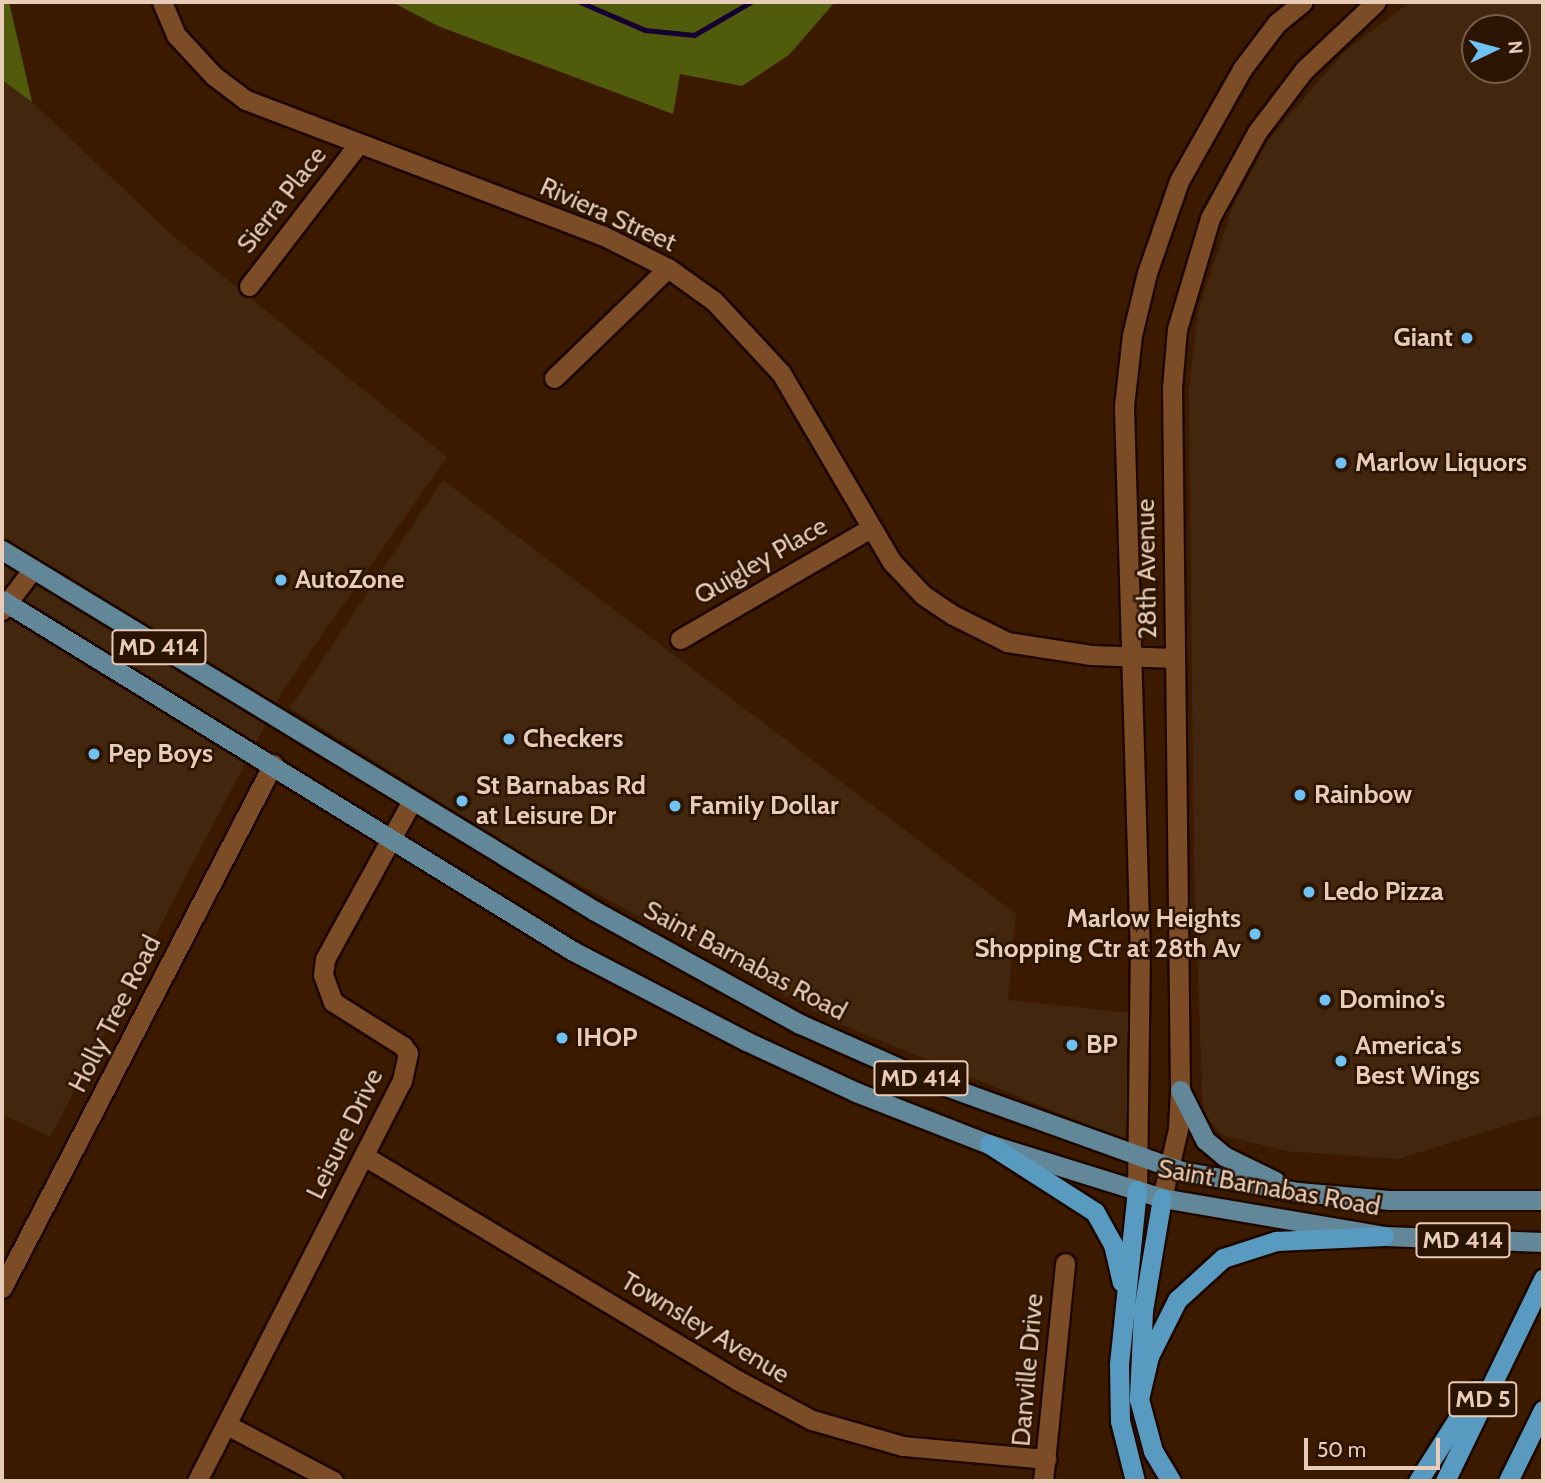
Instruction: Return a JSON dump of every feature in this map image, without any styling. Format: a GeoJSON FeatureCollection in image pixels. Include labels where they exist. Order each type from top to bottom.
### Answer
{"type":"FeatureCollection","features":[{"type":"Feature","properties":{"kind":"highway"},"geometry":{"type":"LineString","coordinates":[[989,1144],[1095,1212],[1112,1244],[1125,1297]]}},
{"type":"Feature","properties":{"kind":"highway"},"geometry":{"type":"LineString","coordinates":[[1135,1481],[1120,1421],[1119,1364],[1137,1190]]}},
{"type":"Feature","properties":{"kind":"highway"},"geometry":{"type":"LineString","coordinates":[[1162,1198],[1143,1310],[1139,1399],[1153,1451],[1171,1481]]}},
{"type":"Feature","properties":{"kind":"highway"},"geometry":{"type":"LineString","coordinates":[[1139,1399],[1149,1356],[1177,1300],[1223,1258],[1276,1241],[1384,1236]]}},
{"type":"Feature","properties":{"kind":"highway","name":"MD 5"},"geometry":{"type":"LineString","coordinates":[[1445,1481],[1543,1279]]}},
{"type":"Feature","properties":{"kind":"highway"},"geometry":{"type":"LineString","coordinates":[[1418,1481],[1522,1318]]}},
{"type":"Feature","properties":{"kind":"highway","name":"MD 5"},"geometry":{"type":"LineString","coordinates":[[1508,1481],[1543,1410]]}},
{"type":"Feature","properties":{"kind":"main road","name":"Saint Barnabas Road"},"geometry":{"type":"LineString","coordinates":[[2,550],[595,911],[800,1024],[926,1080],[1170,1167],[1298,1192],[1389,1200],[1543,1200]]}},
{"type":"Feature","properties":{"kind":"main road","name":"Saint Barnabas Road"},"geometry":{"type":"LineString","coordinates":[[4,605],[273,764],[573,951],[746,1041],[856,1092],[989,1144],[1162,1198],[1384,1236],[1543,1242]]}},
{"type":"Feature","properties":{"kind":"main road"},"geometry":{"type":"LineString","coordinates":[[1180,1090],[1205,1140],[1224,1156],[1298,1192]]}},
{"type":"Feature","properties":{"kind":"street","name":"Riviera Street"},"geometry":{"type":"LineString","coordinates":[[162,2],[182,42],[214,76],[246,100],[357,146],[602,234],[668,268],[714,301],[781,373],[869,528],[892,562],[923,595],[1007,642],[1130,656],[1175,658]]}},
{"type":"Feature","properties":{"kind":"street","name":"28th Avenue"},"geometry":{"type":"LineString","coordinates":[[1137,1190],[1140,1157],[1140,956],[1124,407],[1132,335],[1147,273],[1179,181],[1217,107],[1277,23],[1303,2]]}},
{"type":"Feature","properties":{"kind":"street","name":"28th Avenue"},"geometry":{"type":"LineString","coordinates":[[1162,1198],[1170,1167],[1180,1090],[1172,388],[1177,329],[1193,266],[1210,218],[1257,132],[1304,70],[1376,2]]}},
{"type":"Feature","properties":{"kind":"street","name":"Sierra Place"},"geometry":{"type":"LineString","coordinates":[[249,286],[357,146]]}},
{"type":"Feature","properties":{"kind":"street"},"geometry":{"type":"LineString","coordinates":[[554,378],[668,268]]}},
{"type":"Feature","properties":{"kind":"street","name":"Quigley Place"},"geometry":{"type":"LineString","coordinates":[[680,639],[869,528]]}},
{"type":"Feature","properties":{"kind":"street"},"geometry":{"type":"LineString","coordinates":[[4,605],[32,570]]}},
{"type":"Feature","properties":{"kind":"street","name":"Holly Tree Road"},"geometry":{"type":"LineString","coordinates":[[2,1288],[273,764]]}},
{"type":"Feature","properties":{"kind":"street","name":"Leisure Drive"},"geometry":{"type":"LineString","coordinates":[[197,1481],[366,1157],[402,1081],[408,1054],[395,1037],[332,1002],[323,975],[325,959],[412,801]]}},
{"type":"Feature","properties":{"kind":"street","name":"Townsley Avenue"},"geometry":{"type":"LineString","coordinates":[[366,1157],[737,1380],[812,1420],[903,1446],[1046,1459]]}},
{"type":"Feature","properties":{"kind":"street","name":"Danville Drive"},"geometry":{"type":"LineString","coordinates":[[1044,1481],[1065,1263]]}},
{"type":"Feature","properties":{"kind":"street"},"geometry":{"type":"LineString","coordinates":[[227,1425],[333,1481]]}},
{"type":"Feature","properties":{"kind":"shaded area"},"geometry":{"type":"Polygon","coordinates":[[[1410,2],[1543,2],[1543,1114],[1398,1159],[1286,1151],[1224,1136],[1203,1114],[1194,867],[1189,390],[1198,311],[1232,208],[1269,139],[1344,52],[1410,2]]]}},
{"type":"Feature","properties":{"kind":"shaded area"},"geometry":{"type":"Polygon","coordinates":[[[2,80],[32,102],[172,235],[447,457],[284,689],[50,1137],[2,1114],[2,80]]]}},
{"type":"Feature","properties":{"kind":"shaded area"},"geometry":{"type":"Polygon","coordinates":[[[443,480],[1016,914],[1008,1000],[1130,1013],[1127,1141],[835,1022],[521,853],[290,708],[443,480]]]}},
{"type":"Feature","properties":{"kind":"green space"},"geometry":{"type":"Polygon","coordinates":[[[2,2],[9,2],[32,102],[2,80],[2,2]]]}},
{"type":"Feature","properties":{"kind":"green space"},"geometry":{"type":"Polygon","coordinates":[[[392,2],[835,2],[789,55],[742,86],[680,74],[673,114],[438,26],[392,2]]]}},
{"type":"Feature","properties":{"kind":"waterway"},"geometry":{"type":"LineString","coordinates":[[580,2],[645,30],[694,35],[751,2]]}},
{"type":"Feature","properties":{"kind":"place","name":"Giant"},"geometry":{"type":"Point","coordinates":[1467,338]}},
{"type":"Feature","properties":{"kind":"place","name":"Marlow Liquors"},"geometry":{"type":"Point","coordinates":[1341,463]}},
{"type":"Feature","properties":{"kind":"place","name":"AutoZone"},"geometry":{"type":"Point","coordinates":[281,580]}},
{"type":"Feature","properties":{"kind":"place","name":"Checkers"},"geometry":{"type":"Point","coordinates":[509,739]}},
{"type":"Feature","properties":{"kind":"place","name":"Pep Boys"},"geometry":{"type":"Point","coordinates":[94,754]}},
{"type":"Feature","properties":{"kind":"place","name":"Rainbow"},"geometry":{"type":"Point","coordinates":[1300,795]}},
{"type":"Feature","properties":{"kind":"place","name":"St Barnabas Rd at Leisure Dr"},"geometry":{"type":"Point","coordinates":[462,801]}},
{"type":"Feature","properties":{"kind":"place","name":"Family Dollar"},"geometry":{"type":"Point","coordinates":[675,806]}},
{"type":"Feature","properties":{"kind":"place","name":"Ledo Pizza"},"geometry":{"type":"Point","coordinates":[1309,892]}},
{"type":"Feature","properties":{"kind":"place","name":"Marlow Heights Shopping Ctr at 28th Av"},"geometry":{"type":"Point","coordinates":[1255,934]}},
{"type":"Feature","properties":{"kind":"place","name":"Domino's"},"geometry":{"type":"Point","coordinates":[1325,1000]}},
{"type":"Feature","properties":{"kind":"place","name":"IHOP"},"geometry":{"type":"Point","coordinates":[562,1038]}},
{"type":"Feature","properties":{"kind":"place","name":"BP"},"geometry":{"type":"Point","coordinates":[1072,1045]}},
{"type":"Feature","properties":{"kind":"place","name":"America's Best Wings"},"geometry":{"type":"Point","coordinates":[1341,1061]}}]}
